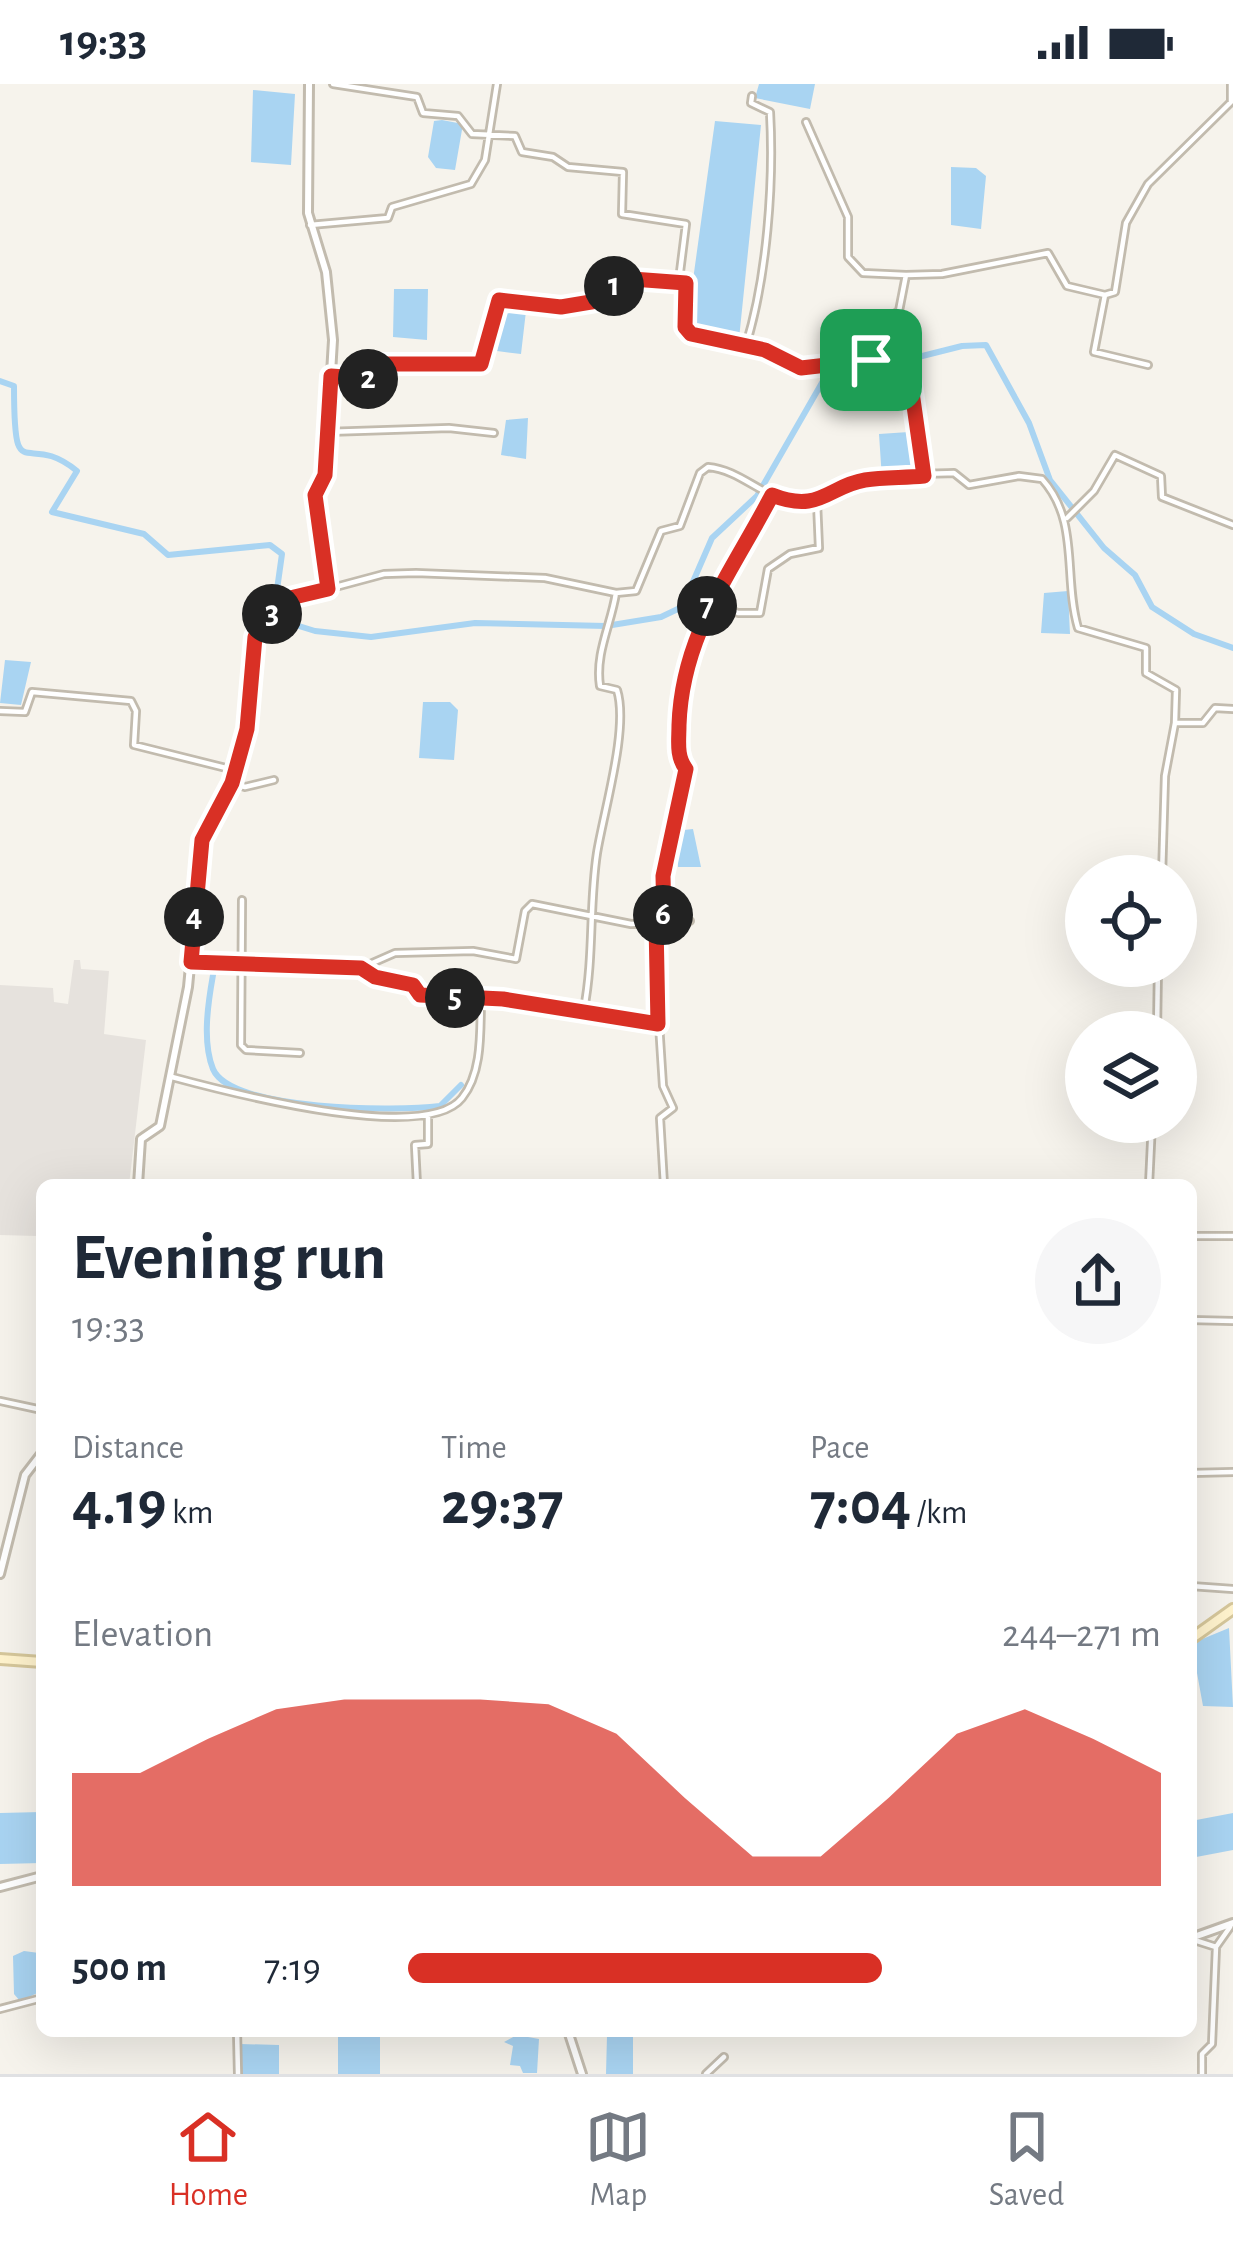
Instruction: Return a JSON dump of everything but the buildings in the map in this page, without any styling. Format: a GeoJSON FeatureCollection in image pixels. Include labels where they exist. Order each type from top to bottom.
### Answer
{"type":"FeatureCollection","features":[{"type":"Feature","properties":{"kind":"main road"},"geometry":{"type":"LineString","coordinates":[[1197,1635],[1233,1609]]}},
{"type":"Feature","properties":{"kind":"main road"},"geometry":{"type":"LineString","coordinates":[[0,1659],[36,1662]]}},
{"type":"Feature","properties":{"kind":"street"},"geometry":{"type":"LineString","coordinates":[[309,84],[310,225],[328,287],[331,376],[325,475],[315,495],[328,589]]}},
{"type":"Feature","properties":{"kind":"street"},"geometry":{"type":"LineString","coordinates":[[333,84],[419,98],[423,113],[454,115],[472,134],[515,136],[522,152],[553,157],[568,167],[626,173],[622,214],[686,224],[679,280]]}},
{"type":"Feature","properties":{"kind":"street"},"geometry":{"type":"LineString","coordinates":[[396,94],[397,84]]}},
{"type":"Feature","properties":{"kind":"street"},"geometry":{"type":"LineString","coordinates":[[310,225],[388,218],[392,207],[471,184],[484,160],[497,84]]}},
{"type":"Feature","properties":{"kind":"street"},"geometry":{"type":"LineString","coordinates":[[806,122],[848,217],[848,257],[863,273],[942,274],[1048,253],[1067,286],[1105,295],[1115,292],[1126,223],[1148,184],[1231,102],[1231,84]]}},
{"type":"Feature","properties":{"kind":"street"},"geometry":{"type":"LineString","coordinates":[[746,345],[757,309],[772,165],[770,112],[751,104],[752,96]]}},
{"type":"Feature","properties":{"kind":"street"},"geometry":{"type":"LineString","coordinates":[[331,376],[372,379],[378,364],[481,364],[502,298],[567,306],[609,299],[619,278],[679,280],[688,288],[688,332],[746,345],[803,369],[871,360],[878,356],[881,322],[898,313],[904,300],[906,275]]}},
{"type":"Feature","properties":{"kind":"street"},"geometry":{"type":"LineString","coordinates":[[1105,295],[1094,352],[1148,365]]}},
{"type":"Feature","properties":{"kind":"street"},"geometry":{"type":"LineString","coordinates":[[871,360],[875,379],[910,378],[924,476]]}},
{"type":"Feature","properties":{"kind":"street"},"geometry":{"type":"LineString","coordinates":[[326,432],[449,428],[494,433]]}},
{"type":"Feature","properties":{"kind":"street"},"geometry":{"type":"LineString","coordinates":[[1067,518],[1087,500],[1115,455],[1161,476],[1162,497],[1233,525]]}},
{"type":"Feature","properties":{"kind":"street"},"geometry":{"type":"LineString","coordinates":[[138,1179],[141,1142],[160,1126],[191,962],[202,840],[232,783],[247,729],[255,637],[290,598],[384,574],[416,573],[545,578],[616,593],[636,591],[661,531],[682,522],[701,471],[721,469],[769,492],[817,500],[859,482],[956,474],[973,485],[1018,476],[1042,479],[1067,518],[1066,563],[1076,625],[1144,646],[1147,675],[1175,690],[1162,855]]}},
{"type":"Feature","properties":{"kind":"street"},"geometry":{"type":"LineString","coordinates":[[656,923],[664,917],[663,876],[685,784],[686,769],[679,756],[681,694],[695,632],[769,492]]}},
{"type":"Feature","properties":{"kind":"street"},"geometry":{"type":"LineString","coordinates":[[710,601],[737,614],[760,613],[768,568],[790,554],[819,548],[817,500]]}},
{"type":"Feature","properties":{"kind":"street"},"geometry":{"type":"LineString","coordinates":[[584,1010],[593,961],[596,857],[623,715],[619,692],[601,687],[597,657],[611,631],[616,593]]}},
{"type":"Feature","properties":{"kind":"street"},"geometry":{"type":"LineString","coordinates":[[0,711],[25,712],[32,692],[130,701],[136,711],[134,745],[234,770]]}},
{"type":"Feature","properties":{"kind":"street"},"geometry":{"type":"LineString","coordinates":[[1175,723],[1203,723],[1215,708],[1233,709]]}},
{"type":"Feature","properties":{"kind":"street"},"geometry":{"type":"LineString","coordinates":[[232,783],[245,787],[274,780]]}},
{"type":"Feature","properties":{"kind":"street"},"geometry":{"type":"LineString","coordinates":[[242,900],[243,1048],[300,1053]]}},
{"type":"Feature","properties":{"kind":"street"},"geometry":{"type":"LineString","coordinates":[[191,962],[361,968],[395,953],[473,951],[516,959],[529,905],[656,923],[690,921]]}},
{"type":"Feature","properties":{"kind":"street"},"geometry":{"type":"LineString","coordinates":[[656,923],[663,1086],[673,1108],[660,1118],[664,1179]]}},
{"type":"Feature","properties":{"kind":"street"},"geometry":{"type":"LineString","coordinates":[[361,968],[375,977],[413,985],[420,995],[584,1010],[658,1024]]}},
{"type":"Feature","properties":{"kind":"street"},"geometry":{"type":"LineString","coordinates":[[169,1076],[299,1108],[428,1115],[461,1100],[474,1073],[481,999]]}},
{"type":"Feature","properties":{"kind":"street"},"geometry":{"type":"LineString","coordinates":[[417,1179],[415,1145],[428,1144],[428,1115]]}},
{"type":"Feature","properties":{"kind":"street"},"geometry":{"type":"LineString","coordinates":[[1149,1179],[1150,1143]]}},
{"type":"Feature","properties":{"kind":"street"},"geometry":{"type":"LineString","coordinates":[[1197,1236],[1233,1236]]}},
{"type":"Feature","properties":{"kind":"street"},"geometry":{"type":"LineString","coordinates":[[1197,1320],[1233,1321]]}},
{"type":"Feature","properties":{"kind":"street"},"geometry":{"type":"LineString","coordinates":[[0,1401],[36,1409]]}},
{"type":"Feature","properties":{"kind":"street"},"geometry":{"type":"LineString","coordinates":[[0,1574],[25,1475],[36,1461]]}},
{"type":"Feature","properties":{"kind":"street"},"geometry":{"type":"LineString","coordinates":[[1197,1473],[1233,1472]]}},
{"type":"Feature","properties":{"kind":"street"},"geometry":{"type":"LineString","coordinates":[[1197,1586],[1233,1589]]}},
{"type":"Feature","properties":{"kind":"street"},"geometry":{"type":"LineString","coordinates":[[0,1887],[36,1878]]}},
{"type":"Feature","properties":{"kind":"street"},"geometry":{"type":"LineString","coordinates":[[1197,1936],[1232,1923]]}},
{"type":"Feature","properties":{"kind":"street"},"geometry":{"type":"LineString","coordinates":[[1202,2074],[1202,2054],[1212,2044],[1216,1947],[1232,1923]]}},
{"type":"Feature","properties":{"kind":"street"},"geometry":{"type":"LineString","coordinates":[[1197,1940],[1216,1947]]}},
{"type":"Feature","properties":{"kind":"street"},"geometry":{"type":"LineString","coordinates":[[0,2008],[36,1999]]}},
{"type":"Feature","properties":{"kind":"street"},"geometry":{"type":"LineString","coordinates":[[237,2037],[238,2074]]}},
{"type":"Feature","properties":{"kind":"street"},"geometry":{"type":"LineString","coordinates":[[570,2037],[582,2074]]}},
{"type":"Feature","properties":{"kind":"street"},"geometry":{"type":"LineString","coordinates":[[706,2074],[724,2057]]}},
{"type":"Feature","properties":{"kind":"shaded area"},"geometry":{"type":"Polygon","coordinates":[[[74,960],[80,960],[81,969],[109,971],[104,1034],[146,1040],[130,1179],[36,1179],[36,1236],[0,1235],[0,985],[53,988],[54,1002],[68,1004],[74,960]]]}},
{"type":"Feature","properties":{"kind":"water"},"geometry":{"type":"Polygon","coordinates":[[[759,84],[815,84],[810,109],[755,98],[759,84]]]}},
{"type":"Feature","properties":{"kind":"water"},"geometry":{"type":"Polygon","coordinates":[[[253,90],[295,94],[291,165],[251,162],[253,90]]]}},
{"type":"Feature","properties":{"kind":"water"},"geometry":{"type":"Polygon","coordinates":[[[434,121],[463,124],[455,170],[436,168],[428,157],[434,121]]]}},
{"type":"Feature","properties":{"kind":"water"},"geometry":{"type":"Polygon","coordinates":[[[715,121],[761,125],[739,339],[698,334],[688,316],[715,121]]]}},
{"type":"Feature","properties":{"kind":"water"},"geometry":{"type":"Polygon","coordinates":[[[951,167],[976,168],[986,176],[981,229],[951,225],[951,167]]]}},
{"type":"Feature","properties":{"kind":"water"},"geometry":{"type":"Polygon","coordinates":[[[394,289],[428,289],[427,340],[393,337],[394,289]]]}},
{"type":"Feature","properties":{"kind":"water"},"geometry":{"type":"Polygon","coordinates":[[[504,311],[526,311],[521,354],[497,351],[504,311]]]}},
{"type":"Feature","properties":{"kind":"water"},"geometry":{"type":"Polygon","coordinates":[[[528,418],[526,459],[501,455],[506,420],[528,418]]]}},
{"type":"Feature","properties":{"kind":"water"},"geometry":{"type":"Polygon","coordinates":[[[909,432],[913,475],[882,479],[879,434],[909,432]]]}},
{"type":"Feature","properties":{"kind":"water"},"geometry":{"type":"Polygon","coordinates":[[[1068,591],[1070,634],[1041,633],[1044,593],[1068,591]]]}},
{"type":"Feature","properties":{"kind":"water"},"geometry":{"type":"Polygon","coordinates":[[[5,660],[31,662],[21,705],[0,703],[5,660]]]}},
{"type":"Feature","properties":{"kind":"water"},"geometry":{"type":"Polygon","coordinates":[[[423,702],[450,702],[458,710],[454,760],[419,758],[423,702]]]}},
{"type":"Feature","properties":{"kind":"water"},"geometry":{"type":"Polygon","coordinates":[[[693,829],[701,867],[678,867],[674,831],[693,829]]]}},
{"type":"Feature","properties":{"kind":"water"},"geometry":{"type":"Polygon","coordinates":[[[1229,1628],[1233,1707],[1203,1706],[1197,1641],[1229,1628]]]}},
{"type":"Feature","properties":{"kind":"water"},"geometry":{"type":"Polygon","coordinates":[[[36,1812],[36,1863],[0,1864],[0,1813],[36,1812]]]}},
{"type":"Feature","properties":{"kind":"water"},"geometry":{"type":"Polygon","coordinates":[[[1233,1813],[1233,1850],[1197,1857],[1197,1820],[1233,1813]]]}},
{"type":"Feature","properties":{"kind":"water"},"geometry":{"type":"Polygon","coordinates":[[[36,1953],[36,1994],[20,2001],[14,1994],[13,1956],[36,1953]]]}},
{"type":"Feature","properties":{"kind":"water"},"geometry":{"type":"Polygon","coordinates":[[[338,2037],[380,2037],[380,2074],[338,2074],[338,2037]]]}},
{"type":"Feature","properties":{"kind":"water"},"geometry":{"type":"Polygon","coordinates":[[[513,2037],[539,2039],[537,2073],[523,2073],[520,2066],[510,2065],[513,2046],[504,2042],[513,2037]]]}},
{"type":"Feature","properties":{"kind":"water"},"geometry":{"type":"Polygon","coordinates":[[[607,2037],[633,2037],[633,2074],[606,2074],[607,2037]]]}},
{"type":"Feature","properties":{"kind":"water"},"geometry":{"type":"Polygon","coordinates":[[[240,2044],[279,2045],[279,2074],[240,2074],[240,2044]]]}},
{"type":"Feature","properties":{"kind":"waterway"},"geometry":{"type":"LineString","coordinates":[[0,381],[14,386],[20,449],[59,459],[77,471],[52,512],[144,534],[168,555],[270,545],[282,554],[273,618],[315,631],[371,637],[475,623],[606,626],[661,617],[682,607],[712,538],[757,496],[823,381],[962,346],[986,345],[1029,423],[1050,480],[1104,548],[1135,575],[1152,607],[1194,634],[1233,648]]}},
{"type":"Feature","properties":{"kind":"waterway"},"geometry":{"type":"LineString","coordinates":[[213,975],[208,1010],[213,1069],[226,1083],[250,1094],[318,1105],[440,1106],[461,1085]]}},
{"type":"Feature","properties":{"kind":"route"},"geometry":{"type":"LineString","coordinates":[[619,278],[686,283],[685,327],[691,334],[765,350],[801,368],[871,360],[875,379],[900,374],[910,378],[924,476],[859,482],[826,499],[796,501],[772,495],[711,596],[695,632],[681,694],[679,759],[686,769],[663,876],[664,917],[656,923],[658,1024],[503,999],[420,995],[413,985],[375,977],[361,968],[191,962],[202,840],[232,783],[247,729],[255,637],[290,598],[328,589],[315,495],[325,475],[331,376],[372,379],[378,364],[481,364],[497,301],[561,307],[609,299],[619,278]]}}]}
